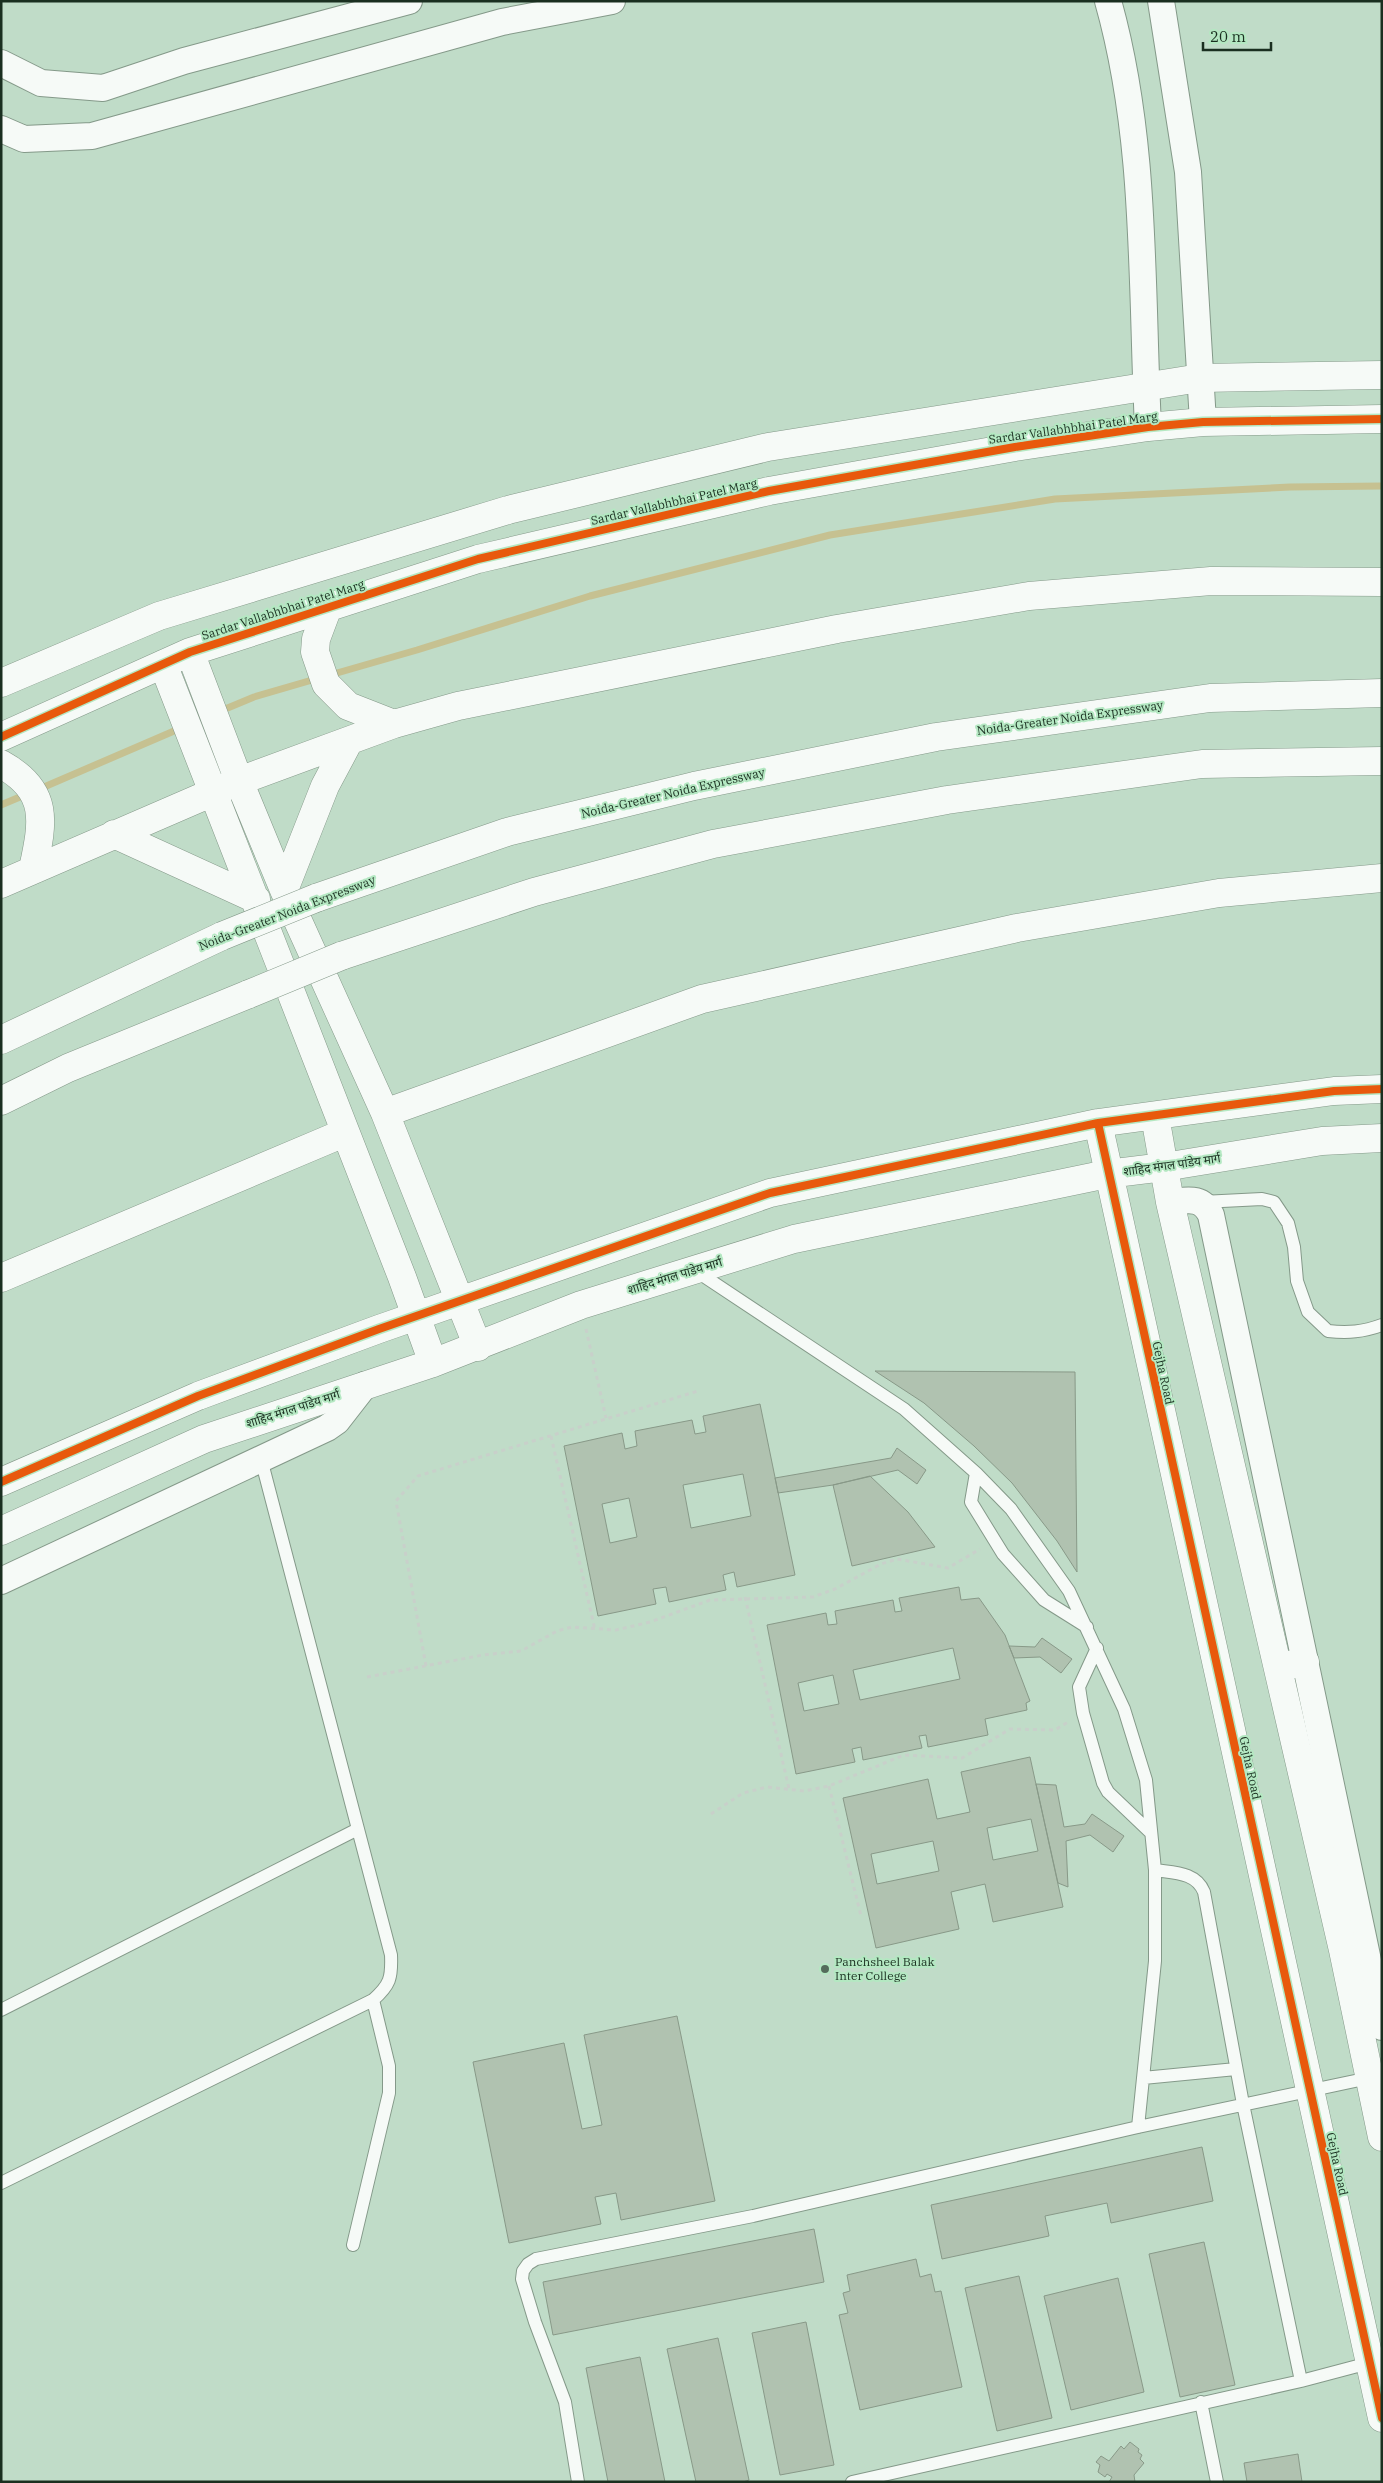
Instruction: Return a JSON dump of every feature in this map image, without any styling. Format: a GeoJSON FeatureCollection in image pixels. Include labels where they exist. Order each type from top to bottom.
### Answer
{"type":"FeatureCollection","features":[{"type":"Feature","properties":{"kind":"main road"},"geometry":{"type":"LineString","coordinates":[[1,683],[158,616],[508,510],[649,474],[768,447],[1200,378],[1382,375]]}},
{"type":"Feature","properties":{"kind":"main road","name":"Sardar Vallabhbhai Patel Marg"},"geometry":{"type":"LineString","coordinates":[[1,736],[190,652],[478,559],[769,491],[1016,446],[1148,427],[1203,422],[1382,419]]}},
{"type":"Feature","properties":{"kind":"main road"},"geometry":{"type":"LineString","coordinates":[[1,884],[239,781],[394,724],[458,706],[837,629],[1029,596],[1211,581],[1382,582]]}},
{"type":"Feature","properties":{"kind":"main road"},"geometry":{"type":"LineString","coordinates":[[328,607],[316,639],[315,652],[326,684],[348,706],[394,724]]}},
{"type":"Feature","properties":{"kind":"main road"},"geometry":{"type":"LineString","coordinates":[[190,652],[239,781],[284,890],[385,1113],[478,1347]]}},
{"type":"Feature","properties":{"kind":"main road"},"geometry":{"type":"LineString","coordinates":[[163,664],[256,899],[344,1133],[402,1277],[433,1363]]}},
{"type":"Feature","properties":{"kind":"main road","name":"Noida-Greater Noida Expressway"},"geometry":{"type":"LineString","coordinates":[[1,1040],[222,936],[316,898],[507,832],[694,786],[936,737],[1210,698],[1382,693]]}},
{"type":"Feature","properties":{"kind":"main road"},"geometry":{"type":"LineString","coordinates":[[284,890],[325,786],[349,740]]}},
{"type":"Feature","properties":{"kind":"main road"},"geometry":{"type":"LineString","coordinates":[[1,1102],[68,1068],[341,956],[543,889],[713,844],[946,800],[1202,764],[1382,761]]}},
{"type":"Feature","properties":{"kind":"main road"},"geometry":{"type":"LineString","coordinates":[[1,764],[16,772],[39,800],[41,829],[33,869]]}},
{"type":"Feature","properties":{"kind":"main road"},"geometry":{"type":"LineString","coordinates":[[114,834],[256,899]]}},
{"type":"Feature","properties":{"kind":"main road"},"geometry":{"type":"LineString","coordinates":[[385,1113],[712,997],[1026,926],[1219,893],[1382,878]]}},
{"type":"Feature","properties":{"kind":"main road"},"geometry":{"type":"LineString","coordinates":[[1,1482],[198,1396],[416,1316],[770,1193],[1098,1123],[1334,1091],[1382,1089]]}},
{"type":"Feature","properties":{"kind":"main road"},"geometry":{"type":"LineString","coordinates":[[1156,1116],[1170,1202],[1343,1950],[1369,2078],[1381,2126]]}},
{"type":"Feature","properties":{"kind":"main road","name":"Gejha Road"},"geometry":{"type":"LineString","coordinates":[[1098,1123],[1382,2418]]}},
{"type":"Feature","properties":{"kind":"main road"},"geometry":{"type":"LineString","coordinates":[[1,1278],[344,1133]]}},
{"type":"Feature","properties":{"kind":"main road","name":"शाहिद मंगल पांडेय मार्ग"},"geometry":{"type":"LineString","coordinates":[[1,1531],[204,1438],[433,1363],[478,1347],[581,1305],[794,1238],[1108,1174],[1164,1167],[1322,1141],[1382,1138]]}},
{"type":"Feature","properties":{"kind":"main road"},"geometry":{"type":"LineString","coordinates":[[1278,1667],[1305,1662]]}},
{"type":"Feature","properties":{"kind":"street"},"geometry":{"type":"LineString","coordinates":[[1,63],[41,83],[104,88],[184,62],[409,1]]}},
{"type":"Feature","properties":{"kind":"street"},"geometry":{"type":"LineString","coordinates":[[1,129],[24,140],[92,136],[502,22],[612,1]]}},
{"type":"Feature","properties":{"kind":"street"},"geometry":{"type":"LineString","coordinates":[[1108,1],[1117,31],[1138,169],[1148,427]]}},
{"type":"Feature","properties":{"kind":"street"},"geometry":{"type":"LineString","coordinates":[[1161,1],[1188,172],[1203,422]]}},
{"type":"Feature","properties":{"kind":"street"},"geometry":{"type":"LineString","coordinates":[[1170,1202],[1193,1199],[1202,1202],[1211,1215],[1382,2027]]}},
{"type":"Feature","properties":{"kind":"street"},"geometry":{"type":"LineString","coordinates":[[1,1581],[328,1428],[338,1421],[365,1385]]}},
{"type":"Feature","properties":{"kind":"lane"},"geometry":{"type":"LineString","coordinates":[[1202,1202],[1262,1199],[1274,1202],[1288,1223],[1294,1247],[1297,1281],[1308,1312],[1328,1331],[1348,1333],[1367,1331],[1382,1325]]}},
{"type":"Feature","properties":{"kind":"lane"},"geometry":{"type":"LineString","coordinates":[[694,1270],[892,1400],[976,1473],[1011,1509],[1069,1591],[1124,1709],[1144,1772],[1155,1870],[1155,1979],[1138,2127]]}},
{"type":"Feature","properties":{"kind":"lane"},"geometry":{"type":"LineString","coordinates":[[1,2183],[373,2000],[387,1988],[392,1974],[391,1955],[261,1458]]}},
{"type":"Feature","properties":{"kind":"lane"},"geometry":{"type":"LineString","coordinates":[[976,1473],[971,1502],[993,1541],[1044,1600],[1087,1627]]}},
{"type":"Feature","properties":{"kind":"lane"},"geometry":{"type":"LineString","coordinates":[[1096,1648],[1079,1688],[1083,1713],[1106,1788],[1150,1832]]}},
{"type":"Feature","properties":{"kind":"lane"},"geometry":{"type":"LineString","coordinates":[[1,2010],[358,1829]]}},
{"type":"Feature","properties":{"kind":"lane"},"geometry":{"type":"LineString","coordinates":[[1155,1870],[1190,1876],[1201,1885],[1243,2104],[1302,2381]]}},
{"type":"Feature","properties":{"kind":"lane"},"geometry":{"type":"LineString","coordinates":[[353,2245],[390,2093],[389,2066],[373,2000]]}},
{"type":"Feature","properties":{"kind":"lane"},"geometry":{"type":"LineString","coordinates":[[1143,2078],[1236,2068]]}},
{"type":"Feature","properties":{"kind":"lane"},"geometry":{"type":"LineString","coordinates":[[578,2482],[565,2402],[535,2322],[522,2280],[528,2264],[545,2256],[753,2216],[1138,2127],[1369,2078]]}},
{"type":"Feature","properties":{"kind":"lane"},"geometry":{"type":"LineString","coordinates":[[852,2482],[1201,2402],[1302,2381],[1370,2363]]}},
{"type":"Feature","properties":{"kind":"lane"},"geometry":{"type":"LineString","coordinates":[[1201,2402],[1217,2482]]}},
{"type":"Feature","properties":{"kind":"path"},"geometry":{"type":"LineString","coordinates":[[581,1305],[606,1418]]}},
{"type":"Feature","properties":{"kind":"path"},"geometry":{"type":"LineString","coordinates":[[426,1666],[396,1501],[418,1476],[698,1390]]}},
{"type":"Feature","properties":{"kind":"path"},"geometry":{"type":"LineString","coordinates":[[550,1435],[595,1630]]}},
{"type":"Feature","properties":{"kind":"path"},"geometry":{"type":"LineString","coordinates":[[367,1677],[483,1654],[521,1651],[557,1631],[572,1627],[616,1630],[650,1622],[710,1600],[745,1597],[813,1597],[835,1589],[882,1564],[898,1559],[948,1568],[993,1541]]}},
{"type":"Feature","properties":{"kind":"path"},"geometry":{"type":"LineString","coordinates":[[745,1597],[789,1789]]}},
{"type":"Feature","properties":{"kind":"path"},"geometry":{"type":"LineString","coordinates":[[711,1814],[743,1793],[767,1786],[804,1791],[829,1786],[904,1755],[962,1758],[1010,1729],[1055,1730],[1083,1713]]}},
{"type":"Feature","properties":{"kind":"path"},"geometry":{"type":"LineString","coordinates":[[829,1786],[861,1916]]}},
{"type":"Feature","properties":{"kind":"building"},"geometry":{"type":"Polygon","coordinates":[[[875,1371],[1075,1372],[1077,1572],[1057,1541],[1012,1483],[974,1446],[924,1403],[875,1371]]]}},
{"type":"Feature","properties":{"kind":"building"},"geometry":{"type":"Polygon","coordinates":[[[760,1404],[795,1575],[737,1587],[734,1572],[723,1575],[726,1590],[669,1602],[666,1587],[653,1589],[656,1604],[598,1616],[564,1446],[622,1433],[625,1449],[637,1446],[635,1431],[692,1420],[695,1434],[706,1432],[703,1416],[760,1404]],[[743,1474],[683,1485],[691,1528],[751,1516],[743,1474]],[[629,1498],[602,1504],[610,1543],[637,1537],[629,1498]]]}},
{"type":"Feature","properties":{"kind":"building"},"geometry":{"type":"Polygon","coordinates":[[[897,1448],[926,1470],[917,1484],[898,1470],[833,1485],[778,1493],[775,1478],[891,1458],[897,1448]]]}},
{"type":"Feature","properties":{"kind":"building"},"geometry":{"type":"Polygon","coordinates":[[[870,1476],[908,1512],[935,1547],[852,1566],[833,1485],[870,1476]]]}},
{"type":"Feature","properties":{"kind":"building"},"geometry":{"type":"Polygon","coordinates":[[[959,1587],[961,1600],[979,1598],[1005,1635],[1030,1701],[1026,1703],[1027,1710],[985,1719],[988,1735],[928,1747],[926,1735],[919,1736],[922,1748],[863,1760],[861,1747],[852,1749],[855,1762],[796,1774],[767,1625],[826,1613],[828,1625],[837,1624],[835,1611],[893,1600],[895,1612],[902,1611],[899,1598],[959,1587]],[[953,1648],[853,1670],[860,1700],[960,1679],[953,1648]],[[833,1675],[798,1683],[804,1711],[839,1704],[833,1675]]]}},
{"type":"Feature","properties":{"kind":"building"},"geometry":{"type":"Polygon","coordinates":[[[1042,1638],[1072,1659],[1061,1673],[1040,1657],[1014,1658],[1009,1646],[1035,1647],[1042,1638]]]}},
{"type":"Feature","properties":{"kind":"building"},"geometry":{"type":"Polygon","coordinates":[[[1030,1757],[1063,1907],[993,1922],[985,1884],[951,1892],[959,1929],[876,1948],[843,1798],[928,1779],[937,1819],[970,1812],[961,1772],[1030,1757]],[[1031,1819],[987,1828],[993,1860],[1038,1851],[1031,1819]],[[933,1841],[871,1854],[877,1884],[939,1871],[933,1841]]]}},
{"type":"Feature","properties":{"kind":"building"},"geometry":{"type":"Polygon","coordinates":[[[1036,1784],[1056,1785],[1064,1827],[1085,1824],[1092,1814],[1124,1836],[1113,1852],[1090,1835],[1066,1841],[1068,1887],[1058,1883],[1036,1784]]]}},
{"type":"Feature","properties":{"kind":"building"},"geometry":{"type":"Polygon","coordinates":[[[677,2016],[715,2201],[621,2220],[616,2193],[595,2197],[601,2224],[509,2243],[473,2062],[564,2043],[582,2129],[602,2125],[584,2035],[677,2016]]]}},
{"type":"Feature","properties":{"kind":"building"},"geometry":{"type":"Polygon","coordinates":[[[1202,2147],[1213,2201],[1111,2223],[1107,2203],[1045,2216],[1049,2236],[942,2259],[931,2205],[1202,2147]]]}},
{"type":"Feature","properties":{"kind":"building"},"geometry":{"type":"Polygon","coordinates":[[[814,2229],[824,2282],[553,2335],[543,2282],[814,2229]]]}},
{"type":"Feature","properties":{"kind":"building"},"geometry":{"type":"Polygon","coordinates":[[[1204,2242],[1235,2385],[1180,2397],[1149,2254],[1204,2242]]]}},
{"type":"Feature","properties":{"kind":"building"},"geometry":{"type":"Polygon","coordinates":[[[916,2259],[920,2277],[931,2274],[935,2292],[941,2291],[962,2387],[860,2410],[839,2315],[848,2313],[843,2293],[850,2291],[847,2275],[916,2259]]]}},
{"type":"Feature","properties":{"kind":"building"},"geometry":{"type":"Polygon","coordinates":[[[1019,2276],[1052,2418],[997,2431],[965,2288],[1019,2276]]]}},
{"type":"Feature","properties":{"kind":"building"},"geometry":{"type":"Polygon","coordinates":[[[1118,2278],[1144,2392],[1071,2410],[1044,2296],[1118,2278]]]}},
{"type":"Feature","properties":{"kind":"building"},"geometry":{"type":"Polygon","coordinates":[[[806,2322],[834,2465],[780,2475],[752,2333],[806,2322]]]}},
{"type":"Feature","properties":{"kind":"building"},"geometry":{"type":"Polygon","coordinates":[[[718,2338],[749,2480],[743,2482],[696,2482],[667,2349],[718,2338]]]}},
{"type":"Feature","properties":{"kind":"building"},"geometry":{"type":"Polygon","coordinates":[[[640,2357],[665,2482],[608,2482],[586,2368],[640,2357]]]}},
{"type":"Feature","properties":{"kind":"building"},"geometry":{"type":"Polygon","coordinates":[[[1130,2442],[1139,2449],[1138,2452],[1142,2455],[1140,2459],[1144,2463],[1134,2475],[1135,2482],[1109,2482],[1112,2477],[1107,2474],[1105,2477],[1098,2472],[1100,2465],[1096,2462],[1101,2456],[1109,2461],[1121,2446],[1124,2449],[1130,2442]]]}},
{"type":"Feature","properties":{"kind":"building"},"geometry":{"type":"Polygon","coordinates":[[[1298,2454],[1302,2482],[1247,2482],[1244,2463],[1298,2454]]]}},
{"type":"Feature","properties":{"kind":"waterway"},"geometry":{"type":"LineString","coordinates":[[330,675],[590,596],[830,535],[1055,499],[1290,487],[1382,486]]}},
{"type":"Feature","properties":{"kind":"waterway"},"geometry":{"type":"LineString","coordinates":[[218,712],[254,697],[319,678]]}},
{"type":"Feature","properties":{"kind":"waterway"},"geometry":{"type":"LineString","coordinates":[[37,790],[181,728]]}},
{"type":"Feature","properties":{"kind":"waterway"},"geometry":{"type":"LineString","coordinates":[[1,805],[27,794]]}},
{"type":"Feature","properties":{"kind":"cycle path"},"geometry":{"type":"LineString","coordinates":[[1,737],[190,652],[478,559],[769,491],[1015,447],[1148,427],[1203,422],[1382,419]]}},
{"type":"Feature","properties":{"kind":"cycle path"},"geometry":{"type":"LineString","coordinates":[[1,1482],[198,1396],[379,1329],[770,1193],[1098,1123],[1334,1091],[1382,1089]]}},
{"type":"Feature","properties":{"kind":"cycle path"},"geometry":{"type":"LineString","coordinates":[[1098,1123],[1382,2418]]}},
{"type":"Feature","properties":{"kind":"place","name":"Panchsheel Balak Inter College"},"geometry":{"type":"Point","coordinates":[825,1969]}}]}
